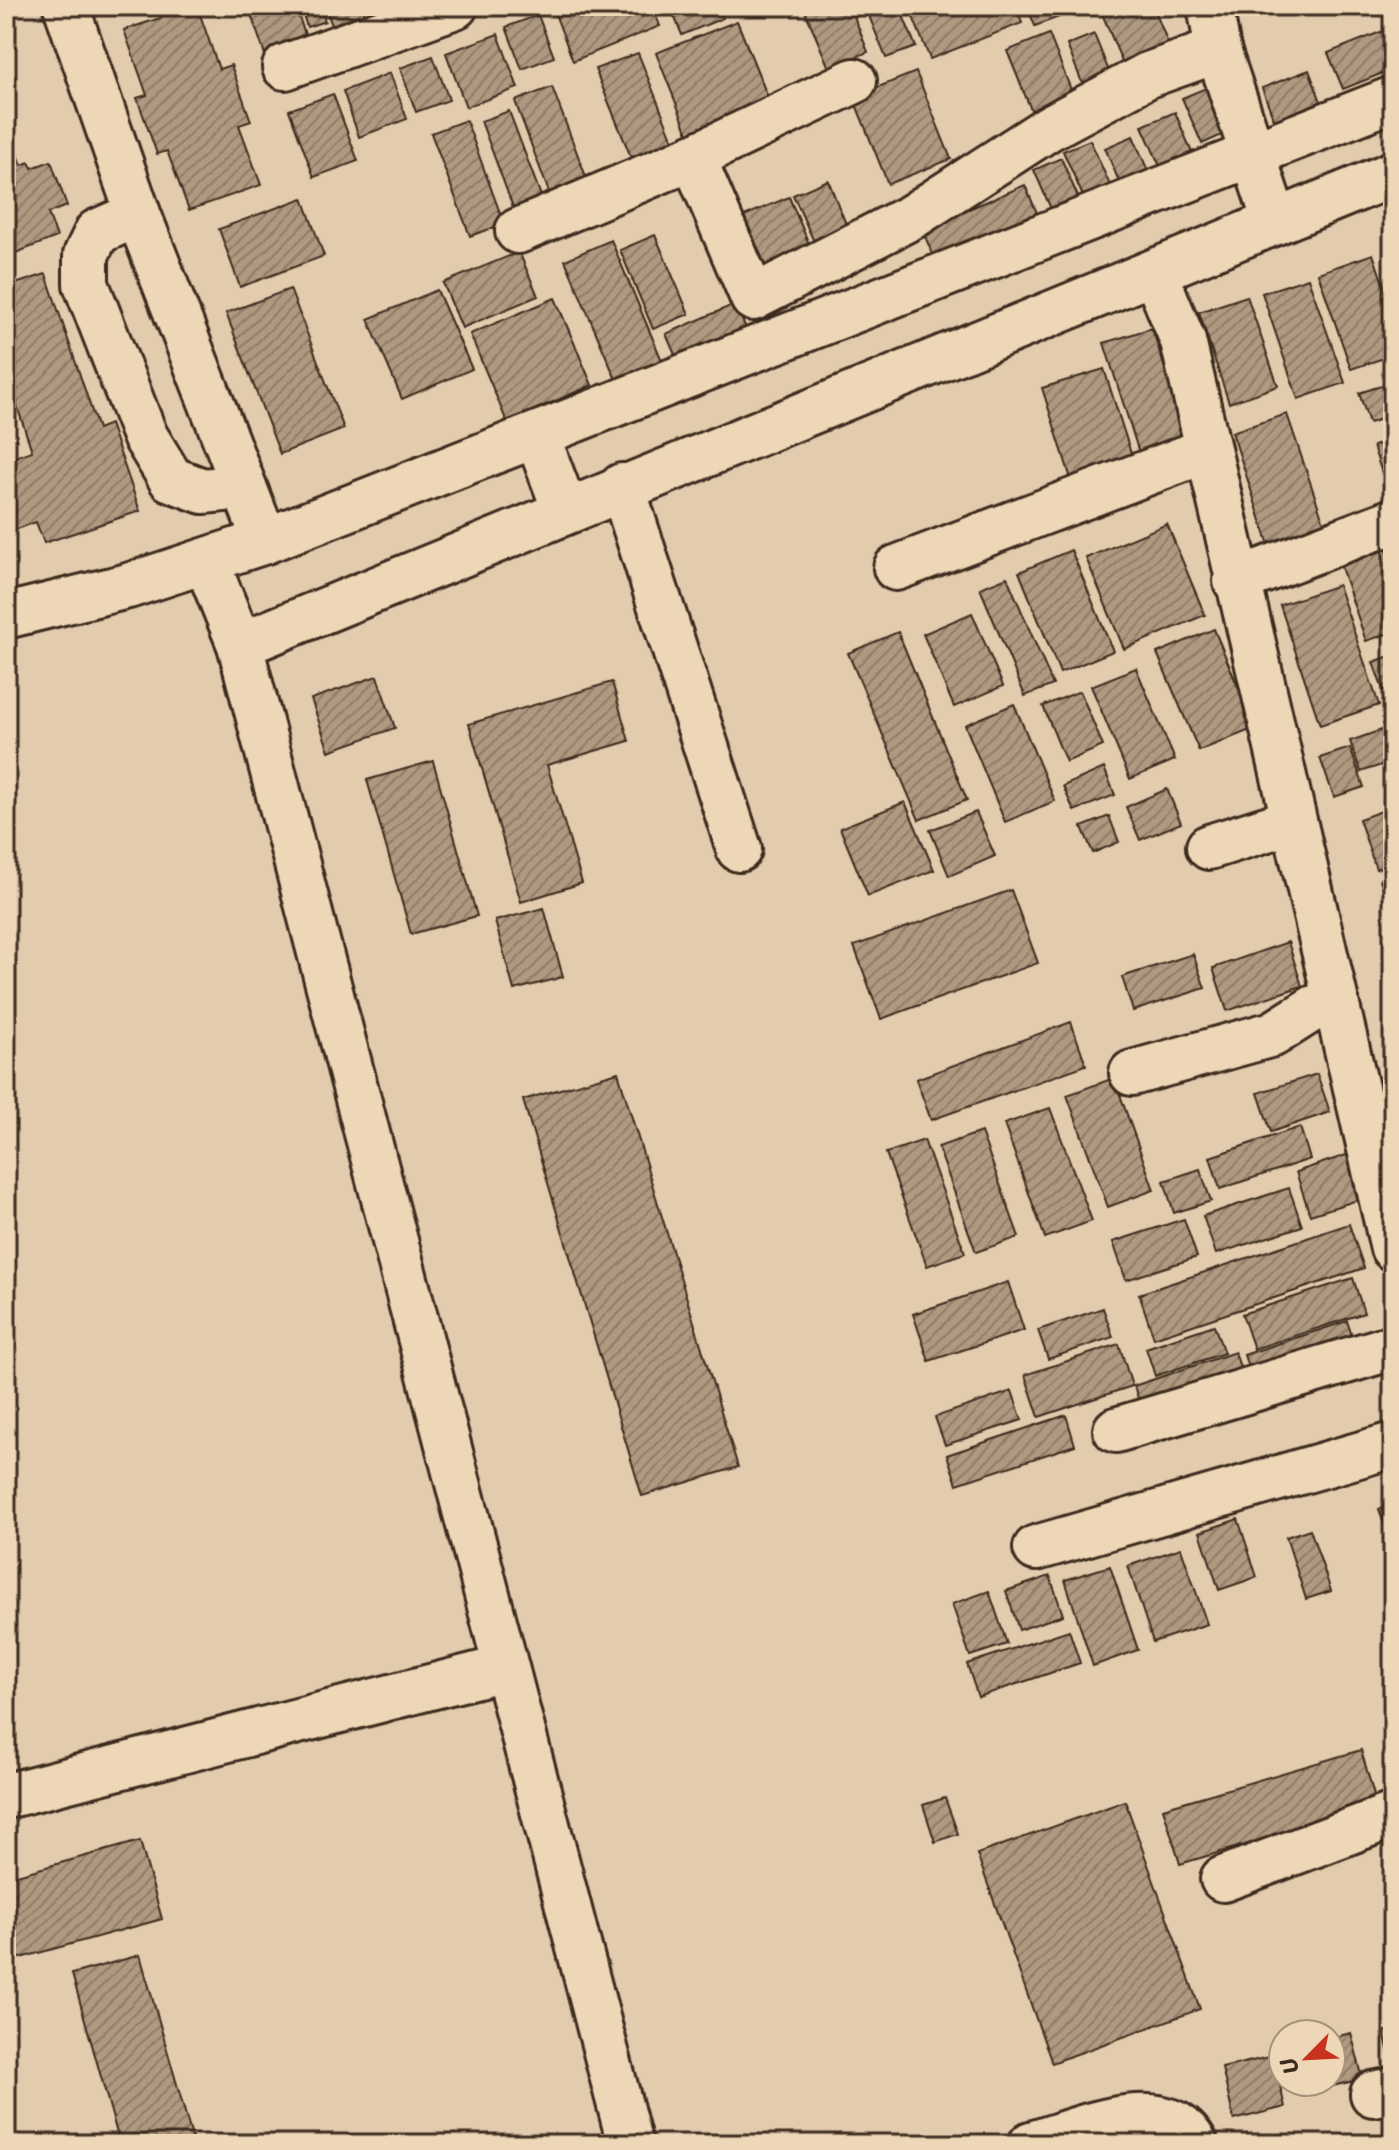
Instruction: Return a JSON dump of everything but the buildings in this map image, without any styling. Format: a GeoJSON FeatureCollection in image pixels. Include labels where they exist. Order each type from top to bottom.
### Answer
{"type":"FeatureCollection","features":[{"type":"Feature","properties":{"kind":"street"},"geometry":{"type":"LineString","coordinates":[[66,6],[138,214],[265,541]]}},
{"type":"Feature","properties":{"kind":"street"},"geometry":{"type":"LineString","coordinates":[[285,67],[455,6]]}},
{"type":"Feature","properties":{"kind":"street"},"geometry":{"type":"LineString","coordinates":[[1210,6],[1218,50],[1275,221]]}},
{"type":"Feature","properties":{"kind":"street"},"geometry":{"type":"LineString","coordinates":[[753,298],[913,216],[1062,121],[1148,75],[1218,50]]}},
{"type":"Feature","properties":{"kind":"street"},"geometry":{"type":"LineString","coordinates":[[518,231],[693,157],[854,81]]}},
{"type":"Feature","properties":{"kind":"street"},"geometry":{"type":"LineString","coordinates":[[6,616],[128,586],[265,541],[1393,99]]}},
{"type":"Feature","properties":{"kind":"street"},"geometry":{"type":"LineString","coordinates":[[693,157],[770,345]]}},
{"type":"Feature","properties":{"kind":"street"},"geometry":{"type":"LineString","coordinates":[[240,645],[622,486],[1155,273],[1393,174]]}},
{"type":"Feature","properties":{"kind":"street"},"geometry":{"type":"LineString","coordinates":[[138,214],[97,232],[86,255],[86,284],[145,436],[171,479],[203,491],[244,487]]}},
{"type":"Feature","properties":{"kind":"street"},"geometry":{"type":"LineString","coordinates":[[1155,273],[1183,341],[1292,821],[1336,1002],[1384,1169],[1393,1248]]}},
{"type":"Feature","properties":{"kind":"street"},"geometry":{"type":"LineString","coordinates":[[537,436],[565,510]]}},
{"type":"Feature","properties":{"kind":"street"},"geometry":{"type":"LineString","coordinates":[[896,568],[1207,450]]}},
{"type":"Feature","properties":{"kind":"street"},"geometry":{"type":"LineString","coordinates":[[622,486],[739,849]]}},
{"type":"Feature","properties":{"kind":"street"},"geometry":{"type":"LineString","coordinates":[[1236,581],[1393,521]]}},
{"type":"Feature","properties":{"kind":"street"},"geometry":{"type":"LineString","coordinates":[[206,561],[240,645],[630,2144]]}},
{"type":"Feature","properties":{"kind":"street"},"geometry":{"type":"LineString","coordinates":[[1209,847],[1292,821]]}},
{"type":"Feature","properties":{"kind":"street"},"geometry":{"type":"LineString","coordinates":[[1132,1073],[1273,1034],[1314,1008],[1336,1002]]}},
{"type":"Feature","properties":{"kind":"street"},"geometry":{"type":"LineString","coordinates":[[1116,1430],[1393,1347]]}},
{"type":"Feature","properties":{"kind":"street"},"geometry":{"type":"LineString","coordinates":[[1036,1548],[1393,1445]]}},
{"type":"Feature","properties":{"kind":"street"},"geometry":{"type":"LineString","coordinates":[[6,1796],[504,1668]]}},
{"type":"Feature","properties":{"kind":"street"},"geometry":{"type":"LineString","coordinates":[[1223,1879],[1393,1815]]}},
{"type":"Feature","properties":{"kind":"street"},"geometry":{"type":"LineString","coordinates":[[1031,2144],[1143,2114],[1166,2117],[1195,2144]]}}]}
